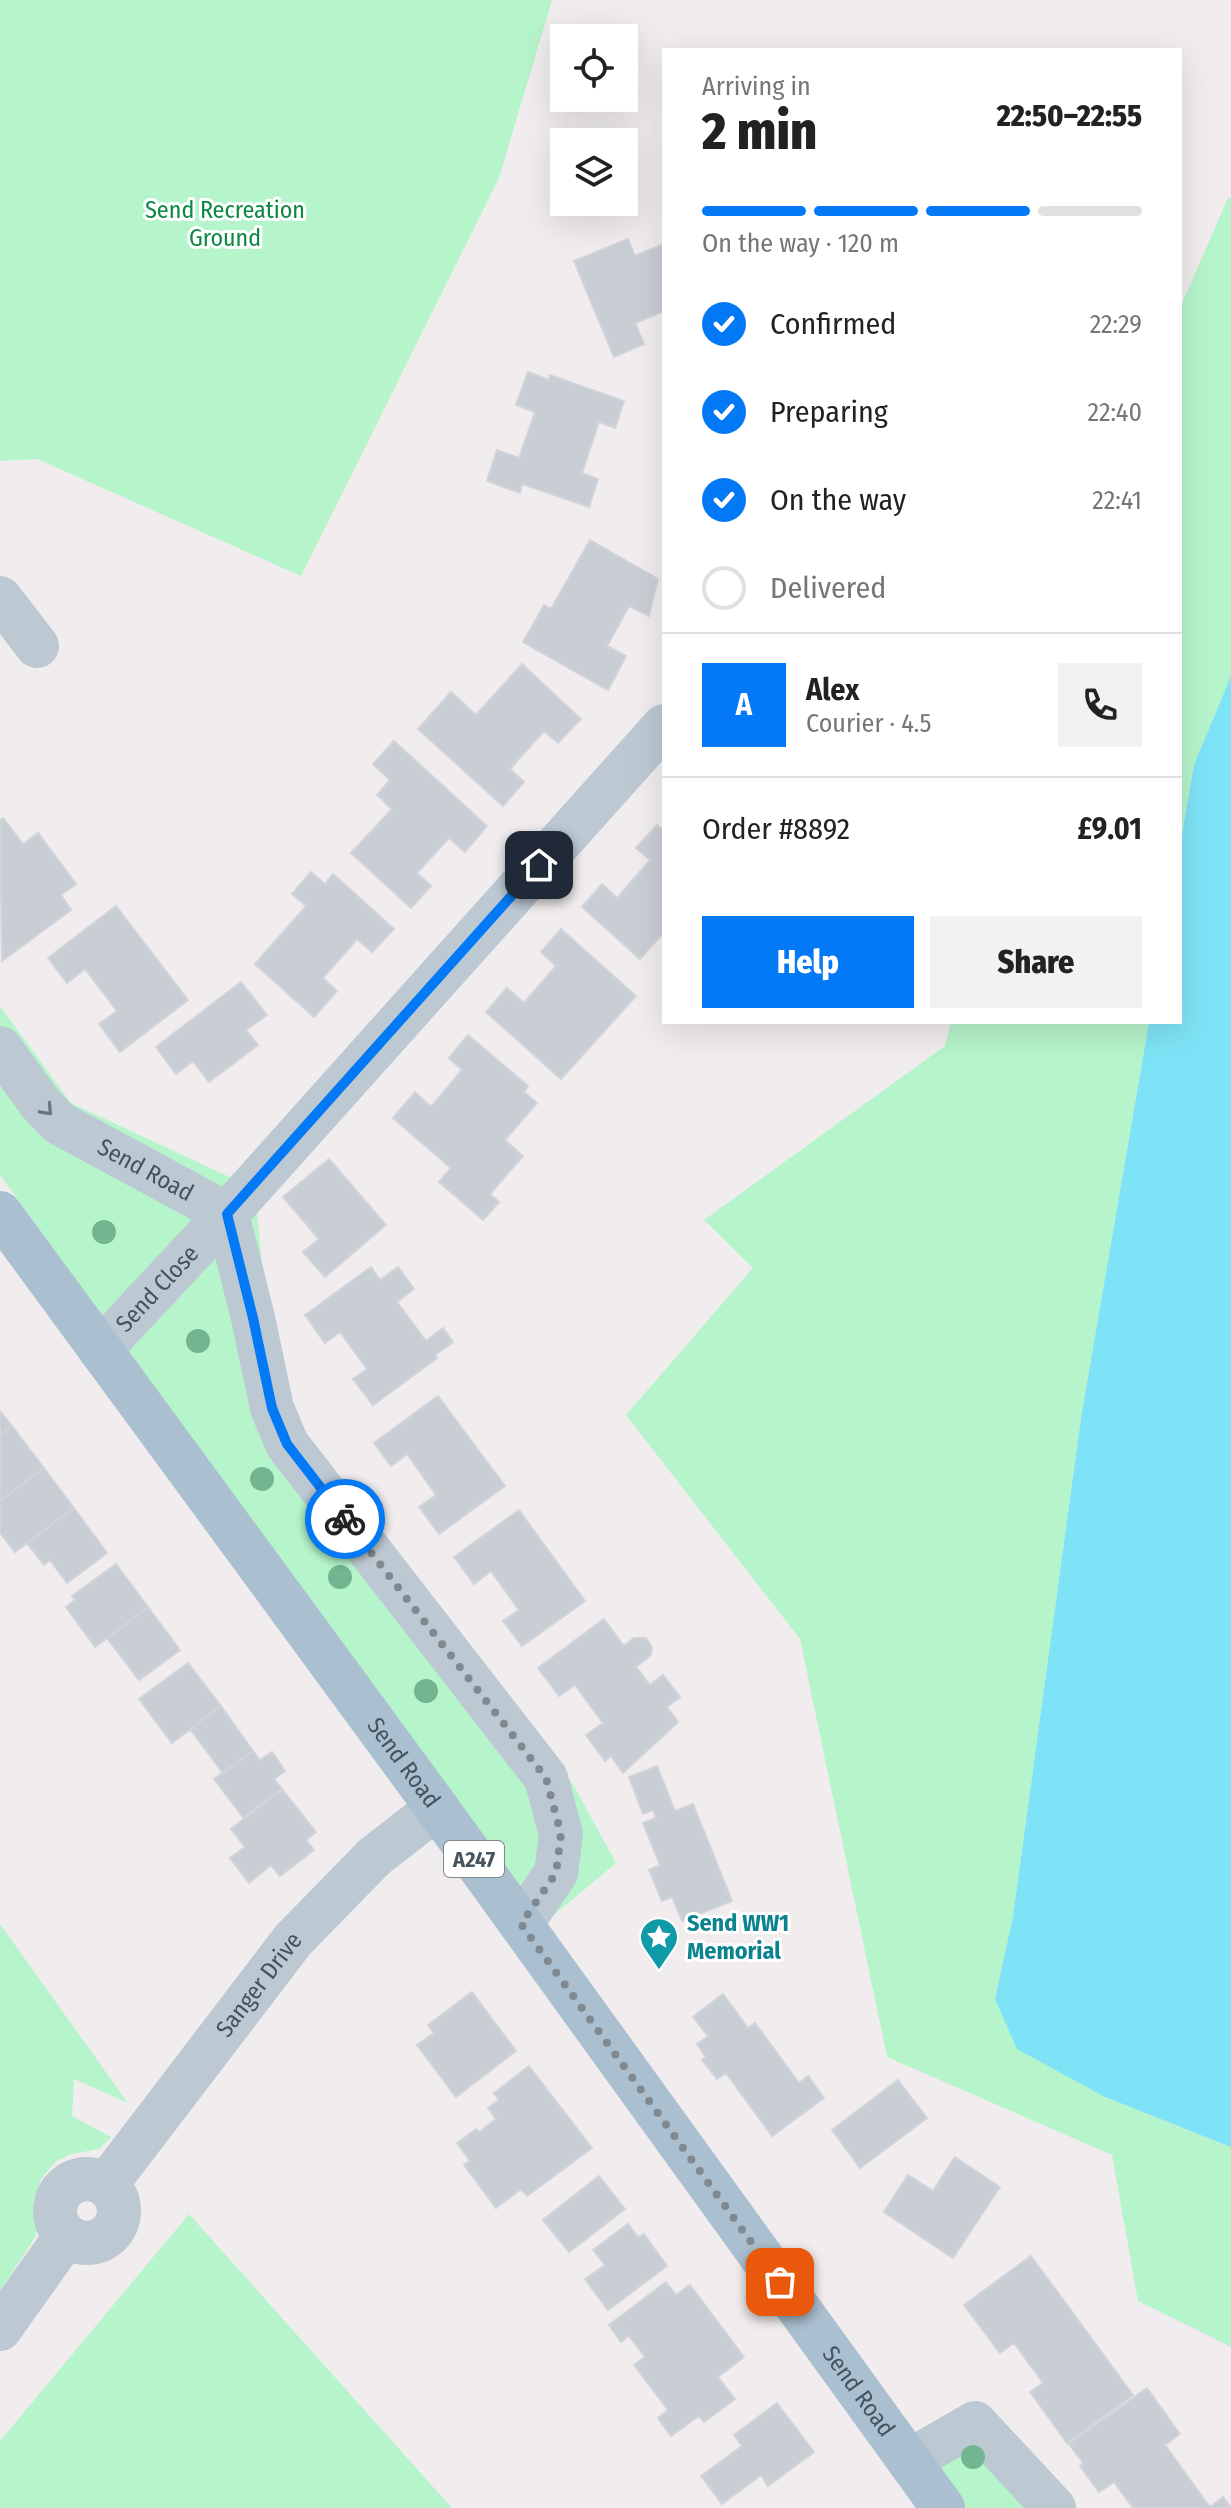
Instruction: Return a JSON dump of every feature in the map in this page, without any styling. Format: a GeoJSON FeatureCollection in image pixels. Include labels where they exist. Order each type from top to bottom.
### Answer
{"type":"FeatureCollection","features":[{"type":"Feature","properties":{"kind":"main road","name":"Send Road"},"geometry":{"type":"LineString","coordinates":[[0,1213],[437,1808],[943,2508]]}},
{"type":"Feature","properties":{"kind":"street"},"geometry":{"type":"LineString","coordinates":[[0,598],[37,646]]}},
{"type":"Feature","properties":{"kind":"street","name":"Send Close"},"geometry":{"type":"LineString","coordinates":[[100,1350],[227,1214],[662,728]]}},
{"type":"Feature","properties":{"kind":"street","name":"Send Road"},"geometry":{"type":"LineString","coordinates":[[0,1048],[40,1103],[59,1123],[227,1214]]}},
{"type":"Feature","properties":{"kind":"street"},"geometry":{"type":"LineString","coordinates":[[227,1214],[272,1408],[287,1444],[546,1778],[561,1834],[556,1873],[521,1924]]}},
{"type":"Feature","properties":{"kind":"street","name":"Sanger Drive"},"geometry":{"type":"LineString","coordinates":[[0,2329],[66,2236],[81,2243],[99,2241],[113,2231],[119,2215],[117,2198],[106,2185],[293,1940],[374,1857],[437,1808]]}},
{"type":"Feature","properties":{"kind":"street"},"geometry":{"type":"LineString","coordinates":[[909,2461],[975,2423],[1054,2508]]}},
{"type":"Feature","properties":{"kind":"green space","name":"Send Recreation Ground"},"geometry":{"type":"Polygon","coordinates":[[[0,0],[552,0],[499,178],[301,576],[37,459],[0,461],[0,0]]]}},
{"type":"Feature","properties":{"kind":"green space"},"geometry":{"type":"Polygon","coordinates":[[[1228,198],[1231,198],[1231,676],[1194,765],[1182,834],[1182,303],[1228,198]]]}},
{"type":"Feature","properties":{"kind":"green space"},"geometry":{"type":"Polygon","coordinates":[[[0,1006],[71,1103],[238,1181],[256,1202],[274,1393],[574,1786],[616,1863],[542,1925],[0,1175],[0,1006]]]}},
{"type":"Feature","properties":{"kind":"green space"},"geometry":{"type":"Polygon","coordinates":[[[950,1024],[1149,1024],[1081,1418],[1013,1916],[995,1999],[1105,2097],[1231,2147],[1231,2347],[1138,2301],[1112,2155],[887,2057],[800,1639],[626,1415],[753,1268],[704,1220],[945,1046],[950,1024]]]}},
{"type":"Feature","properties":{"kind":"green space"},"geometry":{"type":"Polygon","coordinates":[[[0,1924],[128,2103],[74,2079],[72,2116],[111,2137],[99,2149],[72,2154],[56,2161],[41,2179],[33,2201],[36,2236],[0,2291],[0,1924]]]}},
{"type":"Feature","properties":{"kind":"green space"},"geometry":{"type":"Polygon","coordinates":[[[189,2214],[452,2508],[0,2508],[0,2441],[189,2214]]]}},
{"type":"Feature","properties":{"kind":"green space"},"geometry":{"type":"Polygon","coordinates":[[[979,2410],[1067,2508],[962,2508],[914,2445],[979,2410]]]}},
{"type":"Feature","properties":{"kind":"water"},"geometry":{"type":"Polygon","coordinates":[[[1231,676],[1231,2147],[1105,2097],[1017,2049],[995,1999],[1013,1916],[1081,1418],[1149,1024],[1182,1024],[1182,834],[1194,765],[1231,676]]]}},
{"type":"Feature","properties":{"kind":"building"},"geometry":{"type":"Polygon","coordinates":[[[628,239],[635,256],[662,245],[662,312],[635,323],[644,344],[614,357],[574,261],[628,239]]]}},
{"type":"Feature","properties":{"kind":"building"},"geometry":{"type":"Polygon","coordinates":[[[528,372],[549,380],[550,375],[624,401],[615,428],[599,422],[582,473],[598,479],[589,507],[522,484],[520,493],[487,481],[497,450],[519,458],[535,412],[516,405],[528,372]]]}},
{"type":"Feature","properties":{"kind":"building"},"geometry":{"type":"Polygon","coordinates":[[[590,540],[658,579],[649,616],[629,606],[607,646],[626,656],[608,690],[523,642],[544,605],[551,609],[590,540]]]}},
{"type":"Feature","properties":{"kind":"building"},"geometry":{"type":"Polygon","coordinates":[[[522,664],[581,719],[558,743],[544,731],[510,769],[524,782],[503,806],[418,729],[451,692],[476,715],[522,664]]]}},
{"type":"Feature","properties":{"kind":"building"},"geometry":{"type":"Polygon","coordinates":[[[394,741],[487,826],[465,852],[449,838],[417,873],[431,886],[411,908],[351,853],[392,809],[377,795],[390,780],[373,764],[394,741]]]}},
{"type":"Feature","properties":{"kind":"building"},"geometry":{"type":"Polygon","coordinates":[[[3,818],[23,844],[38,833],[76,884],[61,895],[71,910],[2,961],[0,820],[3,818]]]}},
{"type":"Feature","properties":{"kind":"building"},"geometry":{"type":"Polygon","coordinates":[[[657,825],[662,829],[662,934],[640,959],[582,907],[602,884],[617,898],[650,860],[636,848],[657,825]]]}},
{"type":"Feature","properties":{"kind":"building"},"geometry":{"type":"Polygon","coordinates":[[[311,872],[325,884],[333,874],[394,929],[372,952],[357,939],[323,978],[337,991],[314,1017],[255,964],[306,906],[292,894],[311,872]]]}},
{"type":"Feature","properties":{"kind":"building"},"geometry":{"type":"Polygon","coordinates":[[[116,906],[188,1000],[120,1052],[99,1024],[117,1011],[85,969],[67,983],[48,958],[116,906]]]}},
{"type":"Feature","properties":{"kind":"building"},"geometry":{"type":"Polygon","coordinates":[[[561,929],[636,996],[561,1079],[486,1012],[507,988],[524,1003],[556,966],[541,952],[561,929]]]}},
{"type":"Feature","properties":{"kind":"building"},"geometry":{"type":"Polygon","coordinates":[[[241,982],[267,1015],[246,1030],[258,1045],[209,1082],[193,1061],[176,1074],[156,1047],[241,982]]]}},
{"type":"Feature","properties":{"kind":"building"},"geometry":{"type":"Polygon","coordinates":[[[468,1035],[528,1086],[524,1092],[537,1103],[505,1140],[523,1156],[490,1194],[499,1202],[483,1220],[439,1182],[451,1168],[393,1118],[415,1092],[431,1107],[462,1070],[449,1058],[468,1035]]]}},
{"type":"Feature","properties":{"kind":"building"},"geometry":{"type":"Polygon","coordinates":[[[329,1159],[386,1225],[325,1277],[303,1252],[319,1239],[283,1197],[329,1159]]]}},
{"type":"Feature","properties":{"kind":"building"},"geometry":{"type":"Polygon","coordinates":[[[371,1267],[380,1280],[398,1267],[414,1289],[397,1302],[426,1341],[443,1328],[453,1342],[435,1355],[437,1358],[373,1405],[353,1379],[367,1369],[340,1332],[325,1343],[305,1315],[371,1267]]]}},
{"type":"Feature","properties":{"kind":"building"},"geometry":{"type":"Polygon","coordinates":[[[438,1396],[505,1486],[439,1534],[419,1507],[436,1495],[407,1454],[391,1466],[374,1443],[438,1396]]]}},
{"type":"Feature","properties":{"kind":"building"},"geometry":{"type":"Polygon","coordinates":[[[0,1411],[12,1426],[0,1435],[0,1411]]]}},
{"type":"Feature","properties":{"kind":"building"},"geometry":{"type":"Polygon","coordinates":[[[12,1426],[44,1468],[0,1501],[0,1435],[12,1426]]]}},
{"type":"Feature","properties":{"kind":"building"},"geometry":{"type":"Polygon","coordinates":[[[44,1468],[74,1508],[15,1552],[0,1533],[0,1501],[44,1468]]]}},
{"type":"Feature","properties":{"kind":"building"},"geometry":{"type":"Polygon","coordinates":[[[74,1508],[107,1553],[67,1583],[50,1560],[44,1565],[27,1543],[74,1508]]]}},
{"type":"Feature","properties":{"kind":"building"},"geometry":{"type":"Polygon","coordinates":[[[519,1510],[585,1601],[522,1646],[503,1621],[519,1610],[491,1571],[474,1584],[454,1557],[519,1510]]]}},
{"type":"Feature","properties":{"kind":"building"},"geometry":{"type":"Polygon","coordinates":[[[116,1564],[148,1607],[95,1647],[66,1607],[75,1600],[72,1596],[116,1564]]]}},
{"type":"Feature","properties":{"kind":"building"},"geometry":{"type":"Polygon","coordinates":[[[148,1607],[180,1650],[139,1680],[107,1638],[148,1607]]]}},
{"type":"Feature","properties":{"kind":"building"},"geometry":{"type":"Polygon","coordinates":[[[604,1619],[624,1646],[634,1638],[646,1638],[652,1647],[651,1655],[636,1667],[650,1685],[663,1675],[680,1697],[667,1707],[678,1722],[623,1773],[611,1756],[605,1761],[586,1735],[603,1723],[575,1685],[559,1696],[538,1668],[604,1619]]]}},
{"type":"Feature","properties":{"kind":"building"},"geometry":{"type":"Polygon","coordinates":[[[188,1663],[221,1706],[172,1743],[139,1699],[188,1663]]]}},
{"type":"Feature","properties":{"kind":"building"},"geometry":{"type":"Polygon","coordinates":[[[221,1706],[253,1751],[223,1773],[190,1729],[221,1706]]]}},
{"type":"Feature","properties":{"kind":"building"},"geometry":{"type":"Polygon","coordinates":[[[253,1751],[260,1760],[272,1752],[285,1771],[274,1779],[282,1789],[243,1817],[214,1779],[253,1751]]]}},
{"type":"Feature","properties":{"kind":"building"},"geometry":{"type":"Polygon","coordinates":[[[657,1766],[675,1811],[693,1804],[732,1901],[682,1921],[672,1897],[662,1901],[649,1870],[660,1865],[643,1823],[656,1818],[653,1810],[643,1814],[629,1777],[657,1766]]]}},
{"type":"Feature","properties":{"kind":"building"},"geometry":{"type":"Polygon","coordinates":[[[282,1789],[316,1832],[306,1840],[314,1850],[280,1876],[271,1865],[249,1883],[230,1858],[245,1847],[231,1829],[282,1789]]]}},
{"type":"Feature","properties":{"kind":"building"},"geometry":{"type":"Polygon","coordinates":[[[472,1992],[516,2051],[456,2097],[417,2045],[434,2033],[428,2025],[472,1992]]]}},
{"type":"Feature","properties":{"kind":"building"},"geometry":{"type":"Polygon","coordinates":[[[723,1994],[748,2028],[755,2023],[799,2083],[808,2076],[824,2098],[772,2136],[726,2073],[717,2079],[702,2060],[706,2057],[697,2044],[708,2036],[693,2017],[723,1994]]]}},
{"type":"Feature","properties":{"kind":"building"},"geometry":{"type":"Polygon","coordinates":[[[529,2066],[592,2148],[527,2196],[521,2189],[496,2208],[464,2165],[470,2161],[457,2143],[496,2119],[488,2108],[499,2100],[494,2093],[529,2066]]]}},
{"type":"Feature","properties":{"kind":"building"},"geometry":{"type":"Polygon","coordinates":[[[898,2080],[927,2118],[860,2168],[832,2130],[898,2080]]]}},
{"type":"Feature","properties":{"kind":"building"},"geometry":{"type":"Polygon","coordinates":[[[955,2157],[1000,2187],[953,2258],[884,2212],[908,2175],[933,2191],[955,2157]]]}},
{"type":"Feature","properties":{"kind":"building"},"geometry":{"type":"Polygon","coordinates":[[[599,2176],[625,2209],[569,2252],[543,2220],[599,2176]]]}},
{"type":"Feature","properties":{"kind":"building"},"geometry":{"type":"Polygon","coordinates":[[[628,2224],[638,2237],[644,2234],[667,2266],[608,2310],[585,2279],[605,2265],[593,2250],[628,2224]]]}},
{"type":"Feature","properties":{"kind":"building"},"geometry":{"type":"Polygon","coordinates":[[[1031,2256],[1133,2395],[1067,2443],[1030,2392],[1043,2383],[1014,2343],[1000,2353],[964,2305],[1031,2256]]]}},
{"type":"Feature","properties":{"kind":"building"},"geometry":{"type":"Polygon","coordinates":[[[666,2282],[676,2295],[690,2285],[744,2357],[718,2377],[735,2399],[704,2422],[699,2416],[671,2436],[658,2418],[668,2410],[634,2365],[645,2357],[629,2336],[621,2342],[609,2325],[666,2282]]]}},
{"type":"Feature","properties":{"kind":"building"},"geometry":{"type":"Polygon","coordinates":[[[1147,2388],[1180,2434],[1165,2445],[1210,2507],[1223,2497],[1231,2508],[1133,2508],[1114,2482],[1099,2492],[1080,2466],[1083,2463],[1069,2444],[1147,2388]]]}},
{"type":"Feature","properties":{"kind":"building"},"geometry":{"type":"Polygon","coordinates":[[[777,2403],[814,2452],[768,2486],[761,2475],[722,2504],[701,2476],[742,2446],[734,2435],[777,2403]]]}},
{"type":"Feature","properties":{"kind":"way so far"},"geometry":{"type":"LineString","coordinates":[[345,1519],[546,1778],[561,1834],[556,1873],[521,1924],[780,2282]]}},
{"type":"Feature","properties":{"kind":"place","name":"Send WW1 Memorial"},"geometry":{"type":"Point","coordinates":[659,1971]}},
{"type":"Feature","properties":{"kind":"route"},"geometry":{"type":"LineString","coordinates":[[345,1519],[287,1444],[272,1408],[227,1214],[539,865]]}}]}
